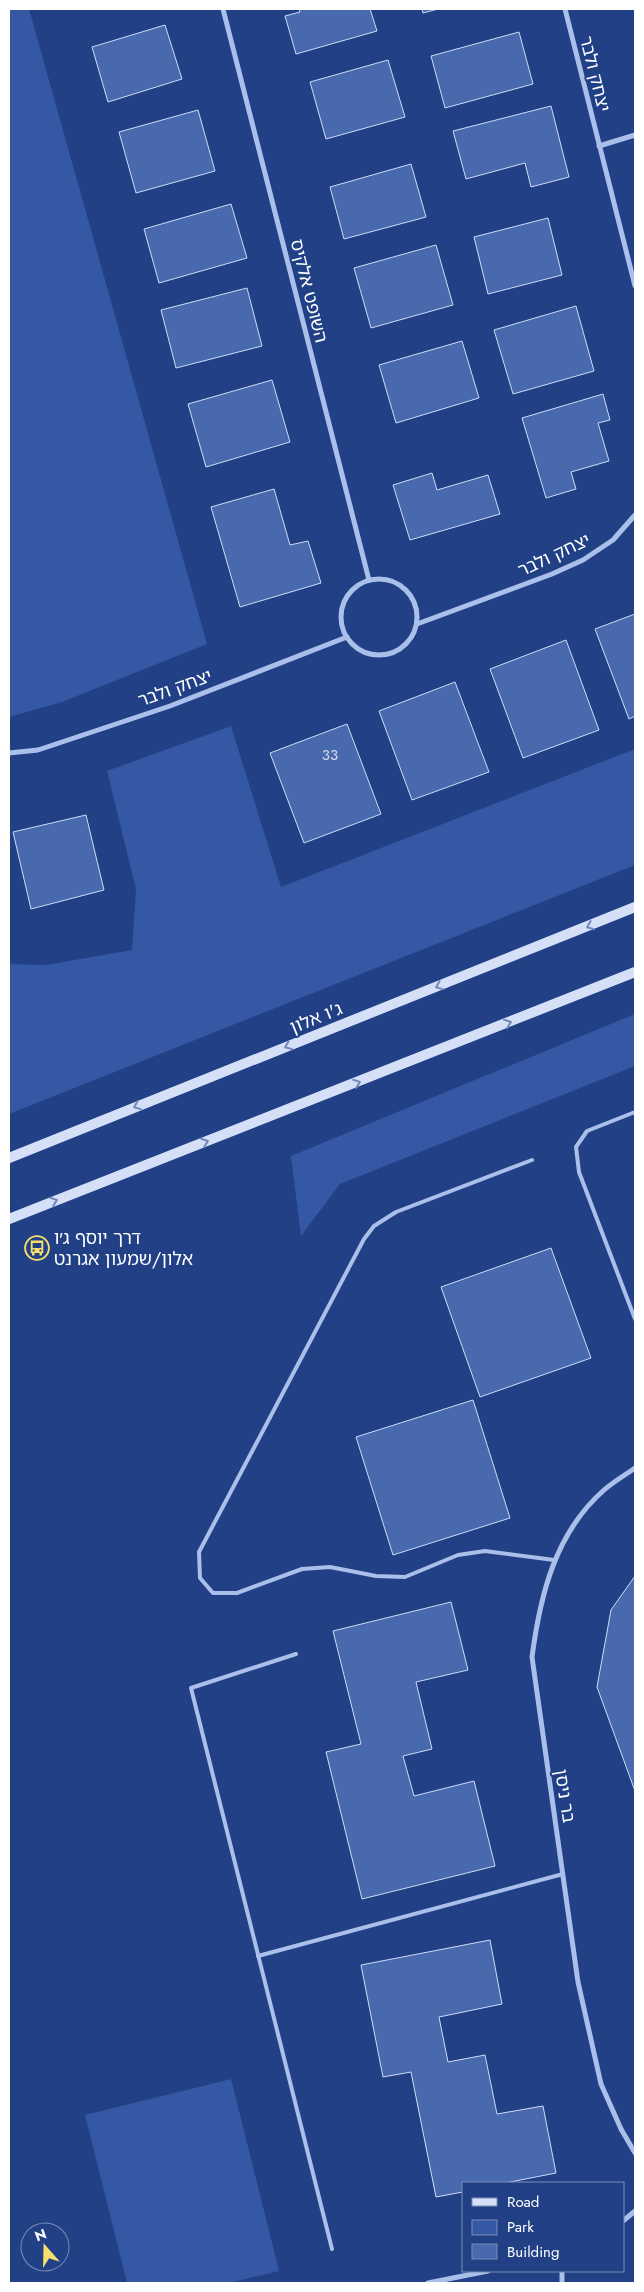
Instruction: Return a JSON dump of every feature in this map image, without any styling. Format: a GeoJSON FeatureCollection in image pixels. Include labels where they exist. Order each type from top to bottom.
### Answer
{"type":"FeatureCollection","features":[{"type":"Feature","properties":{"kind":"main road","name":"ג'ו אלון"},"geometry":{"type":"LineString","coordinates":[[9,1158],[635,907]]}},
{"type":"Feature","properties":{"kind":"main road"},"geometry":{"type":"LineString","coordinates":[[9,1219],[635,972]]}},
{"type":"Feature","properties":{"kind":"street","name":"השופט אלקיס"},"geometry":{"type":"LineString","coordinates":[[223,9],[369,580]]}},
{"type":"Feature","properties":{"kind":"street","name":"יצחק ולבר"},"geometry":{"type":"LineString","coordinates":[[565,9],[635,286]]}},
{"type":"Feature","properties":{"kind":"street"},"geometry":{"type":"LineString","coordinates":[[599,146],[635,135]]}},
{"type":"Feature","properties":{"kind":"street","name":"יצחק ולבר"},"geometry":{"type":"LineString","coordinates":[[417,624],[552,574],[583,560],[613,540],[635,515]]}},
{"type":"Feature","properties":{"kind":"street"},"geometry":{"type":"LineString","coordinates":[[369,580],[393,581],[405,588],[413,599],[417,611],[417,624],[412,636],[403,646],[392,653],[380,655],[367,653],[355,647],[346,637],[341,620],[342,607],[348,595],[357,586],[369,580]]}},
{"type":"Feature","properties":{"kind":"street","name":"יצחק ולבר"},"geometry":{"type":"LineString","coordinates":[[9,753],[38,750],[170,706],[346,637]]}},
{"type":"Feature","properties":{"kind":"street","name":"בר ניסן"},"geometry":{"type":"LineString","coordinates":[[635,1468],[603,1490],[571,1528],[554,1560],[538,1611],[532,1656],[578,1982],[601,2084],[621,2129],[635,2153]]}},
{"type":"Feature","properties":{"kind":"street"},"geometry":{"type":"LineString","coordinates":[[624,2220],[635,2211]]}},
{"type":"Feature","properties":{"kind":"street"},"geometry":{"type":"LineString","coordinates":[[428,2283],[483,2272]]}},
{"type":"Feature","properties":{"kind":"lane"},"geometry":{"type":"LineString","coordinates":[[635,1112],[587,1131],[576,1147],[579,1172],[635,1319]]}},
{"type":"Feature","properties":{"kind":"lane"},"geometry":{"type":"LineString","coordinates":[[532,1160],[396,1212],[374,1226],[364,1239],[199,1552],[200,1578],[214,1593],[237,1593],[302,1569],[330,1567],[376,1576],[406,1577],[458,1555],[485,1551],[554,1560]]}},
{"type":"Feature","properties":{"kind":"lane"},"geometry":{"type":"LineString","coordinates":[[296,1654],[190,1688],[332,2249]]}},
{"type":"Feature","properties":{"kind":"lane"},"geometry":{"type":"LineString","coordinates":[[258,1956],[563,1874]]}},
{"type":"Feature","properties":{"kind":"green space"},"geometry":{"type":"Polygon","coordinates":[[[9,9],[29,9],[207,644],[62,702],[9,717],[9,9]]]}},
{"type":"Feature","properties":{"kind":"green space"},"geometry":{"type":"Polygon","coordinates":[[[231,726],[281,887],[635,749],[635,865],[9,1114],[9,964],[46,965],[132,950],[136,889],[107,771],[231,726]]]}},
{"type":"Feature","properties":{"kind":"green space"},"geometry":{"type":"Polygon","coordinates":[[[635,1014],[635,1066],[340,1184],[301,1236],[291,1156],[635,1014]]]}},
{"type":"Feature","properties":{"kind":"green space"},"geometry":{"type":"Polygon","coordinates":[[[231,2079],[279,2271],[229,2283],[127,2283],[85,2115],[231,2079]]]}},
{"type":"Feature","properties":{"kind":"building"},"geometry":{"type":"Polygon","coordinates":[[[299,9],[370,9],[377,31],[296,54],[285,16],[300,12],[299,9]]]}},
{"type":"Feature","properties":{"kind":"building"},"geometry":{"type":"Polygon","coordinates":[[[422,9],[438,9],[423,13],[422,9]]]}},
{"type":"Feature","properties":{"kind":"building"},"geometry":{"type":"Polygon","coordinates":[[[165,25],[182,79],[108,102],[92,47],[165,25]]]}},
{"type":"Feature","properties":{"kind":"building"},"geometry":{"type":"Polygon","coordinates":[[[519,32],[533,84],[445,108],[431,56],[519,32]]]}},
{"type":"Feature","properties":{"kind":"building"},"geometry":{"type":"Polygon","coordinates":[[[388,60],[405,117],[326,139],[310,82],[388,60]]]}},
{"type":"Feature","properties":{"kind":"building"},"geometry":{"type":"Polygon","coordinates":[[[551,106],[569,177],[531,187],[525,163],[466,179],[453,131],[551,106]]]}},
{"type":"Feature","properties":{"kind":"building"},"geometry":{"type":"Polygon","coordinates":[[[198,110],[215,171],[136,193],[119,132],[198,110]]]}},
{"type":"Feature","properties":{"kind":"building"},"geometry":{"type":"Polygon","coordinates":[[[411,164],[426,217],[344,239],[330,187],[411,164]]]}},
{"type":"Feature","properties":{"kind":"building"},"geometry":{"type":"Polygon","coordinates":[[[231,204],[247,258],[159,283],[144,229],[231,204]]]}},
{"type":"Feature","properties":{"kind":"building"},"geometry":{"type":"Polygon","coordinates":[[[548,218],[562,275],[488,294],[474,237],[548,218]]]}},
{"type":"Feature","properties":{"kind":"building"},"geometry":{"type":"Polygon","coordinates":[[[436,245],[453,305],[371,328],[354,268],[436,245]]]}},
{"type":"Feature","properties":{"kind":"building"},"geometry":{"type":"Polygon","coordinates":[[[247,288],[262,346],[176,368],[161,310],[247,288]]]}},
{"type":"Feature","properties":{"kind":"building"},"geometry":{"type":"Polygon","coordinates":[[[576,306],[594,371],[513,394],[494,330],[576,306]]]}},
{"type":"Feature","properties":{"kind":"building"},"geometry":{"type":"Polygon","coordinates":[[[462,341],[479,398],[396,423],[379,365],[462,341]]]}},
{"type":"Feature","properties":{"kind":"building"},"geometry":{"type":"Polygon","coordinates":[[[272,380],[290,442],[206,467],[188,404],[272,380]]]}},
{"type":"Feature","properties":{"kind":"building"},"geometry":{"type":"Polygon","coordinates":[[[603,394],[610,420],[598,423],[609,461],[571,472],[576,489],[546,498],[522,418],[603,394]]]}},
{"type":"Feature","properties":{"kind":"building"},"geometry":{"type":"Polygon","coordinates":[[[432,473],[437,490],[488,475],[500,514],[410,540],[393,485],[432,473]]]}},
{"type":"Feature","properties":{"kind":"building"},"geometry":{"type":"Polygon","coordinates":[[[274,489],[290,545],[308,541],[321,583],[240,607],[211,507],[274,489]]]}},
{"type":"Feature","properties":{"kind":"building"},"geometry":{"type":"Polygon","coordinates":[[[635,614],[635,716],[629,719],[595,629],[635,614]]]}},
{"type":"Feature","properties":{"kind":"building"},"geometry":{"type":"Polygon","coordinates":[[[566,640],[599,730],[523,758],[490,669],[566,640]]]}},
{"type":"Feature","properties":{"kind":"building"},"geometry":{"type":"Polygon","coordinates":[[[455,682],[489,772],[412,800],[379,711],[455,682]]]}},
{"type":"Feature","properties":{"kind":"building"},"geometry":{"type":"Polygon","coordinates":[[[347,724],[381,814],[304,843],[270,753],[347,724]]]}},
{"type":"Feature","properties":{"kind":"building"},"geometry":{"type":"Polygon","coordinates":[[[86,815],[104,890],[31,909],[13,832],[86,815]]]}},
{"type":"Feature","properties":{"kind":"building"},"geometry":{"type":"Polygon","coordinates":[[[551,1248],[591,1358],[480,1397],[441,1287],[551,1248]]]}},
{"type":"Feature","properties":{"kind":"building"},"geometry":{"type":"Polygon","coordinates":[[[473,1400],[510,1518],[393,1555],[356,1437],[473,1400]]]}},
{"type":"Feature","properties":{"kind":"building"},"geometry":{"type":"Polygon","coordinates":[[[635,1576],[635,1791],[597,1687],[611,1610],[635,1576]]]}},
{"type":"Feature","properties":{"kind":"building"},"geometry":{"type":"Polygon","coordinates":[[[451,1602],[468,1670],[416,1682],[432,1749],[403,1756],[414,1796],[474,1781],[495,1866],[362,1899],[326,1752],[361,1744],[333,1631],[451,1602]]]}},
{"type":"Feature","properties":{"kind":"building"},"geometry":{"type":"Polygon","coordinates":[[[490,1940],[502,2004],[439,2017],[448,2062],[485,2055],[497,2114],[543,2106],[556,2173],[510,2182],[462,2182],[462,2192],[436,2197],[411,2072],[383,2077],[361,1965],[490,1940]]]}},
{"type":"Feature","properties":{"kind":"place","name":"דרך יוסף ג׳ו אלון/שמעון אגרנט"},"geometry":{"type":"Point","coordinates":[37,1248]}}]}
